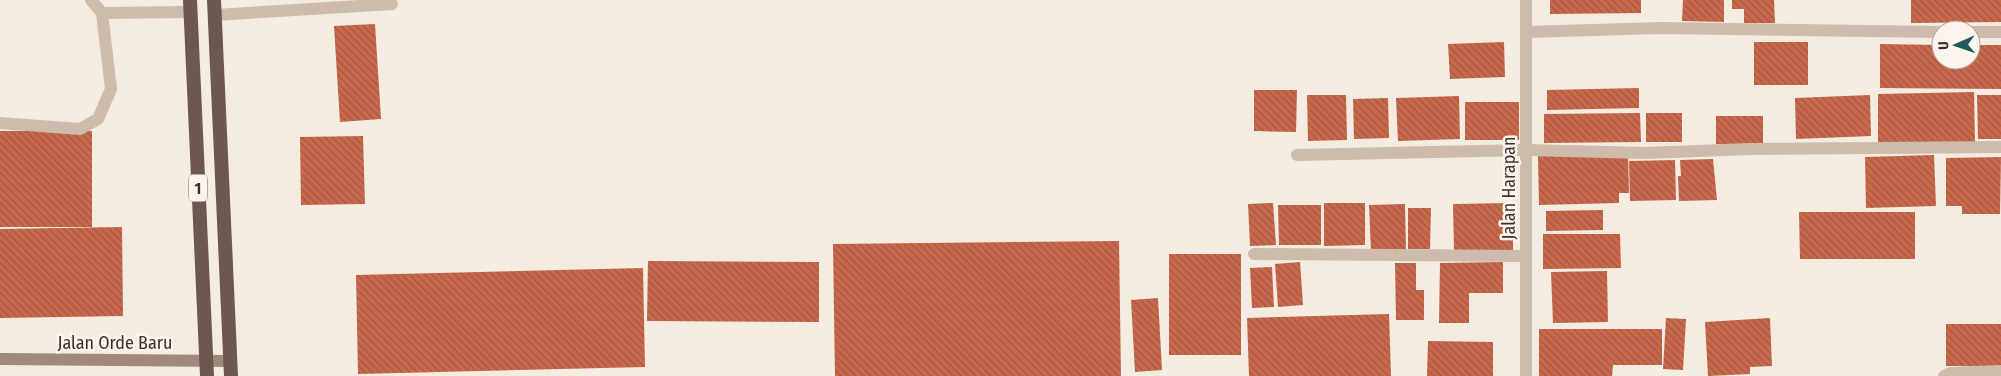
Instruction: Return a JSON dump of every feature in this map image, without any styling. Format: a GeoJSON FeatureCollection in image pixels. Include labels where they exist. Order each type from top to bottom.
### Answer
{"type":"FeatureCollection","features":[{"type":"Feature","properties":{"kind":"highway","name":"1"},"geometry":{"type":"LineString","coordinates":[[214,0],[231,376]]}},
{"type":"Feature","properties":{"kind":"highway","name":"1"},"geometry":{"type":"LineString","coordinates":[[190,6],[207,376]]}},
{"type":"Feature","properties":{"kind":"main road","name":"Jalan Orde Baru"},"geometry":{"type":"LineString","coordinates":[[0,359],[230,361]]}},
{"type":"Feature","properties":{"kind":"street"},"geometry":{"type":"LineString","coordinates":[[0,123],[80,129],[98,119],[111,88],[102,13],[91,0]]}},
{"type":"Feature","properties":{"kind":"street","name":"Jalan Harapan"},"geometry":{"type":"LineString","coordinates":[[1526,0],[1526,376]]}},
{"type":"Feature","properties":{"kind":"street"},"geometry":{"type":"LineString","coordinates":[[215,15],[392,4]]}},
{"type":"Feature","properties":{"kind":"street"},"geometry":{"type":"LineString","coordinates":[[102,13],[190,6]]}},
{"type":"Feature","properties":{"kind":"street"},"geometry":{"type":"LineString","coordinates":[[1526,32],[1660,28],[1931,32]]}},
{"type":"Feature","properties":{"kind":"street"},"geometry":{"type":"LineString","coordinates":[[1981,32],[2001,32]]}},
{"type":"Feature","properties":{"kind":"street"},"geometry":{"type":"LineString","coordinates":[[1298,155],[1526,150],[1646,153],[1749,149],[2001,148]]}},
{"type":"Feature","properties":{"kind":"street"},"geometry":{"type":"LineString","coordinates":[[1254,254],[1526,256]]}},
{"type":"Feature","properties":{"kind":"street"},"geometry":{"type":"LineString","coordinates":[[1944,376],[1950,372],[2001,371]]}},
{"type":"Feature","properties":{"kind":"building"},"geometry":{"type":"Polygon","coordinates":[[[1550,0],[1641,0],[1641,13],[1550,14],[1550,0]]]}},
{"type":"Feature","properties":{"kind":"building"},"geometry":{"type":"Polygon","coordinates":[[[1683,0],[1724,0],[1724,22],[1682,21],[1683,0]]]}},
{"type":"Feature","properties":{"kind":"building"},"geometry":{"type":"Polygon","coordinates":[[[1732,0],[1774,0],[1775,23],[1744,23],[1744,9],[1732,9],[1732,0]]]}},
{"type":"Feature","properties":{"kind":"building"},"geometry":{"type":"Polygon","coordinates":[[[1911,0],[2001,0],[2001,22],[1931,20],[1931,23],[1911,23],[1911,0]]]}},
{"type":"Feature","properties":{"kind":"building"},"geometry":{"type":"Polygon","coordinates":[[[375,24],[381,119],[340,122],[334,26],[375,24]]]}},
{"type":"Feature","properties":{"kind":"building"},"geometry":{"type":"Polygon","coordinates":[[[1504,42],[1505,77],[1450,79],[1448,44],[1504,42]]]}},
{"type":"Feature","properties":{"kind":"building"},"geometry":{"type":"Polygon","coordinates":[[[1754,42],[1808,42],[1808,85],[1754,85],[1754,42]]]}},
{"type":"Feature","properties":{"kind":"building"},"geometry":{"type":"Polygon","coordinates":[[[1880,44],[1931,45],[1931,70],[1981,70],[1981,45],[2001,45],[2001,89],[1880,88],[1880,44]]]}},
{"type":"Feature","properties":{"kind":"building"},"geometry":{"type":"Polygon","coordinates":[[[1639,88],[1639,108],[1547,110],[1547,90],[1639,88]]]}},
{"type":"Feature","properties":{"kind":"building"},"geometry":{"type":"Polygon","coordinates":[[[1254,90],[1297,90],[1296,132],[1254,131],[1254,90]]]}},
{"type":"Feature","properties":{"kind":"building"},"geometry":{"type":"Polygon","coordinates":[[[1974,92],[1975,143],[1878,145],[1878,94],[1974,92]]]}},
{"type":"Feature","properties":{"kind":"building"},"geometry":{"type":"Polygon","coordinates":[[[1307,95],[1346,95],[1347,140],[1308,141],[1307,95]]]}},
{"type":"Feature","properties":{"kind":"building"},"geometry":{"type":"Polygon","coordinates":[[[1870,95],[1871,136],[1796,139],[1795,98],[1870,95]]]}},
{"type":"Feature","properties":{"kind":"building"},"geometry":{"type":"Polygon","coordinates":[[[1977,95],[2001,95],[2001,139],[1978,139],[1977,95]]]}},
{"type":"Feature","properties":{"kind":"building"},"geometry":{"type":"Polygon","coordinates":[[[1459,96],[1460,139],[1398,141],[1396,98],[1459,96]]]}},
{"type":"Feature","properties":{"kind":"building"},"geometry":{"type":"Polygon","coordinates":[[[1388,98],[1389,138],[1354,139],[1353,99],[1388,98]]]}},
{"type":"Feature","properties":{"kind":"building"},"geometry":{"type":"Polygon","coordinates":[[[1465,102],[1519,102],[1519,140],[1465,140],[1465,102]]]}},
{"type":"Feature","properties":{"kind":"building"},"geometry":{"type":"Polygon","coordinates":[[[1640,113],[1641,142],[1544,143],[1544,114],[1640,113]]]}},
{"type":"Feature","properties":{"kind":"building"},"geometry":{"type":"Polygon","coordinates":[[[1646,113],[1682,113],[1682,142],[1646,142],[1646,113]]]}},
{"type":"Feature","properties":{"kind":"building"},"geometry":{"type":"Polygon","coordinates":[[[1716,116],[1763,116],[1763,144],[1716,144],[1716,116]]]}},
{"type":"Feature","properties":{"kind":"building"},"geometry":{"type":"Polygon","coordinates":[[[0,131],[92,131],[92,227],[0,227],[0,131]]]}},
{"type":"Feature","properties":{"kind":"building"},"geometry":{"type":"Polygon","coordinates":[[[363,136],[365,204],[301,205],[300,137],[363,136]]]}},
{"type":"Feature","properties":{"kind":"building"},"geometry":{"type":"Polygon","coordinates":[[[1628,154],[1629,193],[1619,193],[1619,203],[1539,205],[1538,156],[1628,154]]]}},
{"type":"Feature","properties":{"kind":"building"},"geometry":{"type":"Polygon","coordinates":[[[1934,155],[1936,206],[1866,208],[1865,157],[1934,155]]]}},
{"type":"Feature","properties":{"kind":"building"},"geometry":{"type":"Polygon","coordinates":[[[2001,157],[2000,214],[1962,214],[1962,206],[1946,206],[1946,158],[2001,157]]]}},
{"type":"Feature","properties":{"kind":"building"},"geometry":{"type":"Polygon","coordinates":[[[1713,159],[1717,200],[1679,201],[1678,176],[1681,176],[1680,160],[1713,159]]]}},
{"type":"Feature","properties":{"kind":"building"},"geometry":{"type":"Polygon","coordinates":[[[1675,160],[1676,200],[1630,201],[1629,161],[1675,160]]]}},
{"type":"Feature","properties":{"kind":"building"},"geometry":{"type":"Polygon","coordinates":[[[1273,203],[1276,245],[1250,246],[1248,204],[1273,203]]]}},
{"type":"Feature","properties":{"kind":"building"},"geometry":{"type":"Polygon","coordinates":[[[1324,203],[1365,203],[1365,245],[1324,246],[1324,203]]]}},
{"type":"Feature","properties":{"kind":"building"},"geometry":{"type":"Polygon","coordinates":[[[1513,203],[1513,250],[1454,251],[1453,204],[1513,203]]]}},
{"type":"Feature","properties":{"kind":"building"},"geometry":{"type":"Polygon","coordinates":[[[1405,204],[1406,250],[1371,251],[1369,205],[1405,204]]]}},
{"type":"Feature","properties":{"kind":"building"},"geometry":{"type":"Polygon","coordinates":[[[1278,205],[1321,205],[1321,245],[1279,245],[1278,205]]]}},
{"type":"Feature","properties":{"kind":"building"},"geometry":{"type":"Polygon","coordinates":[[[1408,208],[1431,208],[1430,249],[1408,249],[1408,208]]]}},
{"type":"Feature","properties":{"kind":"building"},"geometry":{"type":"Polygon","coordinates":[[[1603,210],[1603,230],[1546,231],[1546,211],[1603,210]]]}},
{"type":"Feature","properties":{"kind":"building"},"geometry":{"type":"Polygon","coordinates":[[[1799,212],[1915,212],[1915,259],[1800,259],[1799,212]]]}},
{"type":"Feature","properties":{"kind":"building"},"geometry":{"type":"Polygon","coordinates":[[[122,227],[123,316],[0,318],[0,229],[122,227]]]}},
{"type":"Feature","properties":{"kind":"building"},"geometry":{"type":"Polygon","coordinates":[[[1543,234],[1620,234],[1621,268],[1543,269],[1543,234]]]}},
{"type":"Feature","properties":{"kind":"building"},"geometry":{"type":"Polygon","coordinates":[[[1119,241],[1121,376],[835,376],[833,244],[1119,241]]]}},
{"type":"Feature","properties":{"kind":"building"},"geometry":{"type":"Polygon","coordinates":[[[1169,254],[1241,254],[1241,355],[1169,355],[1169,254]]]}},
{"type":"Feature","properties":{"kind":"building"},"geometry":{"type":"Polygon","coordinates":[[[648,261],[819,262],[819,322],[647,321],[648,261]]]}},
{"type":"Feature","properties":{"kind":"building"},"geometry":{"type":"Polygon","coordinates":[[[1300,262],[1303,305],[1278,307],[1275,264],[1300,262]]]}},
{"type":"Feature","properties":{"kind":"building"},"geometry":{"type":"Polygon","coordinates":[[[1503,262],[1503,293],[1469,293],[1469,323],[1439,323],[1440,263],[1503,262]]]}},
{"type":"Feature","properties":{"kind":"building"},"geometry":{"type":"Polygon","coordinates":[[[1395,263],[1416,263],[1416,290],[1424,290],[1424,320],[1396,320],[1395,263]]]}},
{"type":"Feature","properties":{"kind":"building"},"geometry":{"type":"Polygon","coordinates":[[[1272,267],[1274,307],[1252,308],[1250,268],[1272,267]]]}},
{"type":"Feature","properties":{"kind":"building"},"geometry":{"type":"Polygon","coordinates":[[[643,268],[645,367],[358,374],[356,275],[643,268]]]}},
{"type":"Feature","properties":{"kind":"building"},"geometry":{"type":"Polygon","coordinates":[[[1607,271],[1608,322],[1553,323],[1551,272],[1607,271]]]}},
{"type":"Feature","properties":{"kind":"building"},"geometry":{"type":"Polygon","coordinates":[[[1158,298],[1162,370],[1135,372],[1131,300],[1158,298]]]}},
{"type":"Feature","properties":{"kind":"building"},"geometry":{"type":"Polygon","coordinates":[[[1389,314],[1391,376],[1249,376],[1247,318],[1389,314]]]}},
{"type":"Feature","properties":{"kind":"building"},"geometry":{"type":"Polygon","coordinates":[[[1666,318],[1686,319],[1683,370],[1663,369],[1666,318]]]}},
{"type":"Feature","properties":{"kind":"building"},"geometry":{"type":"Polygon","coordinates":[[[1770,318],[1772,366],[1750,367],[1750,374],[1708,376],[1705,322],[1770,318]]]}},
{"type":"Feature","properties":{"kind":"building"},"geometry":{"type":"Polygon","coordinates":[[[1946,324],[2001,324],[2001,366],[1946,366],[1946,324]]]}},
{"type":"Feature","properties":{"kind":"building"},"geometry":{"type":"Polygon","coordinates":[[[1539,329],[1662,329],[1662,365],[1613,365],[1612,376],[1539,376],[1539,329]]]}},
{"type":"Feature","properties":{"kind":"building"},"geometry":{"type":"Polygon","coordinates":[[[1428,341],[1493,342],[1493,376],[1427,376],[1428,341]]]}}]}
